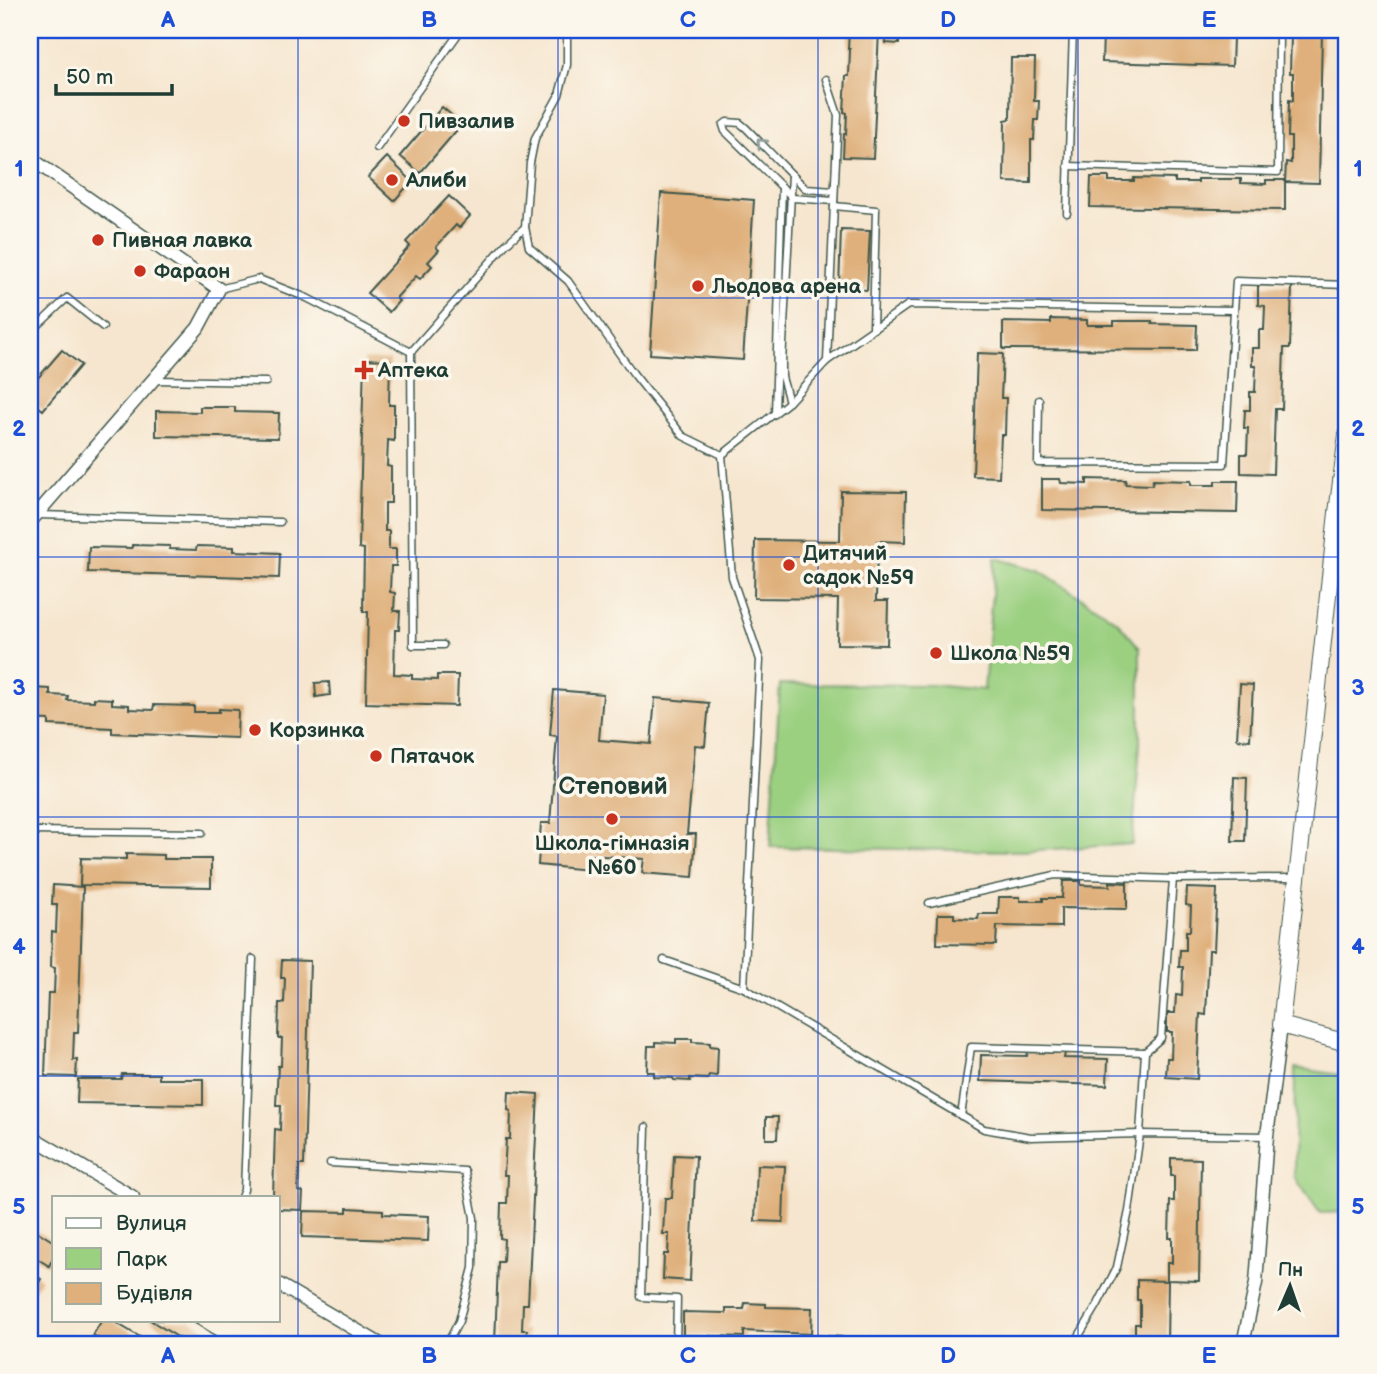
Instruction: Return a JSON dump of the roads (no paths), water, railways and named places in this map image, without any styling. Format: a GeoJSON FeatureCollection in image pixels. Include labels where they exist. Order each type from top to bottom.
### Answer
{"type":"FeatureCollection","features":[{"type":"Feature","properties":{"kind":"street"},"geometry":{"type":"LineString","coordinates":[[30,158],[219,289],[198,328],[33,519]]}},
{"type":"Feature","properties":{"kind":"street"},"geometry":{"type":"LineString","coordinates":[[1242,1344],[1256,1283],[1267,1136],[1347,435]]}},
{"type":"Feature","properties":{"kind":"street"},"geometry":{"type":"LineString","coordinates":[[1337,513],[1347,532]]}},
{"type":"Feature","properties":{"kind":"street"},"geometry":{"type":"LineString","coordinates":[[1281,1025],[1347,1043]]}},
{"type":"Feature","properties":{"kind":"street"},"geometry":{"type":"LineString","coordinates":[[30,1136],[131,1196]]}},
{"type":"Feature","properties":{"kind":"street"},"geometry":{"type":"LineString","coordinates":[[280,1285],[380,1344]]}},
{"type":"Feature","properties":{"kind":"lane"},"geometry":{"type":"LineString","coordinates":[[377,148],[461,30]]}},
{"type":"Feature","properties":{"kind":"lane"},"geometry":{"type":"LineString","coordinates":[[567,30],[567,65],[559,95],[535,138],[530,163],[525,227],[529,247],[568,281],[633,373],[683,436],[722,455]]}},
{"type":"Feature","properties":{"kind":"lane"},"geometry":{"type":"LineString","coordinates":[[1067,213],[1073,30]]}},
{"type":"Feature","properties":{"kind":"lane"},"geometry":{"type":"LineString","coordinates":[[1068,166],[1278,172],[1279,31],[1209,30]]}},
{"type":"Feature","properties":{"kind":"lane"},"geometry":{"type":"LineString","coordinates":[[826,79],[838,115],[827,361]]}},
{"type":"Feature","properties":{"kind":"lane"},"geometry":{"type":"LineString","coordinates":[[834,191],[806,189],[740,123],[727,122],[723,125],[725,131],[793,198],[876,209],[873,329]]}},
{"type":"Feature","properties":{"kind":"lane"},"geometry":{"type":"LineString","coordinates":[[789,402],[782,377],[782,363],[792,175]]}},
{"type":"Feature","properties":{"kind":"lane"},"geometry":{"type":"LineString","coordinates":[[775,414],[782,187]]}},
{"type":"Feature","properties":{"kind":"lane"},"geometry":{"type":"LineString","coordinates":[[443,645],[413,645],[411,352],[506,244],[525,227]]}},
{"type":"Feature","properties":{"kind":"lane"},"geometry":{"type":"LineString","coordinates":[[219,289],[259,279],[307,298],[411,352]]}},
{"type":"Feature","properties":{"kind":"lane"},"geometry":{"type":"LineString","coordinates":[[1039,400],[1038,463],[1224,464],[1236,281],[1347,285]]}},
{"type":"Feature","properties":{"kind":"lane"},"geometry":{"type":"LineString","coordinates":[[30,333],[67,298],[103,327]]}},
{"type":"Feature","properties":{"kind":"lane"},"geometry":{"type":"LineString","coordinates":[[722,455],[789,402],[827,361],[908,305],[1234,310]]}},
{"type":"Feature","properties":{"kind":"lane"},"geometry":{"type":"LineString","coordinates":[[153,380],[265,382]]}},
{"type":"Feature","properties":{"kind":"lane"},"geometry":{"type":"LineString","coordinates":[[722,455],[732,577],[760,660],[744,988]]}},
{"type":"Feature","properties":{"kind":"lane"},"geometry":{"type":"LineString","coordinates":[[33,519],[280,522]]}},
{"type":"Feature","properties":{"kind":"lane"},"geometry":{"type":"LineString","coordinates":[[30,831],[202,834]]}},
{"type":"Feature","properties":{"kind":"lane"},"geometry":{"type":"LineString","coordinates":[[929,903],[1055,875],[1173,879],[1297,878]]}},
{"type":"Feature","properties":{"kind":"lane"},"geometry":{"type":"LineString","coordinates":[[961,1116],[971,1047],[1145,1052],[1161,1038],[1173,879]]}},
{"type":"Feature","properties":{"kind":"lane"},"geometry":{"type":"LineString","coordinates":[[242,1196],[253,959]]}},
{"type":"Feature","properties":{"kind":"lane"},"geometry":{"type":"LineString","coordinates":[[664,960],[744,988],[984,1129],[1031,1137],[1140,1134],[1267,1136]]}},
{"type":"Feature","properties":{"kind":"lane"},"geometry":{"type":"LineString","coordinates":[[1074,1344],[1117,1267],[1129,1210],[1140,1134],[1145,1052]]}},
{"type":"Feature","properties":{"kind":"lane"},"geometry":{"type":"LineString","coordinates":[[646,1127],[641,1297],[677,1298],[676,1344]]}},
{"type":"Feature","properties":{"kind":"lane"},"geometry":{"type":"LineString","coordinates":[[330,1163],[465,1171],[474,1218],[473,1268],[459,1321],[447,1344]]}},
{"type":"Feature","properties":{"kind":"place","name":"Пивзалив"},"geometry":{"type":"Point","coordinates":[404,121]}},
{"type":"Feature","properties":{"kind":"place","name":"Алиби"},"geometry":{"type":"Point","coordinates":[392,180]}},
{"type":"Feature","properties":{"kind":"place","name":"Пивная лавка"},"geometry":{"type":"Point","coordinates":[98,240]}},
{"type":"Feature","properties":{"kind":"place","name":"Фараон"},"geometry":{"type":"Point","coordinates":[140,271]}},
{"type":"Feature","properties":{"kind":"place","name":"Льодова арена"},"geometry":{"type":"Point","coordinates":[698,286]}},
{"type":"Feature","properties":{"kind":"place","name":"Аптека"},"geometry":{"type":"Point","coordinates":[364,370]}},
{"type":"Feature","properties":{"kind":"place","name":"Дитячий садок №59"},"geometry":{"type":"Point","coordinates":[789,565]}},
{"type":"Feature","properties":{"kind":"place","name":"Школа №59"},"geometry":{"type":"Point","coordinates":[936,653]}},
{"type":"Feature","properties":{"kind":"place","name":"Корзинка"},"geometry":{"type":"Point","coordinates":[255,730]}},
{"type":"Feature","properties":{"kind":"place","name":"Пятачок"},"geometry":{"type":"Point","coordinates":[376,756]}},
{"type":"Feature","properties":{"kind":"place","name":"Школа-гімназія №60"},"geometry":{"type":"Point","coordinates":[612,819]}},
{"type":"Feature","properties":{"kind":"district","name":"Степовий"},"geometry":{"type":"Point","coordinates":[613,786]}}]}
